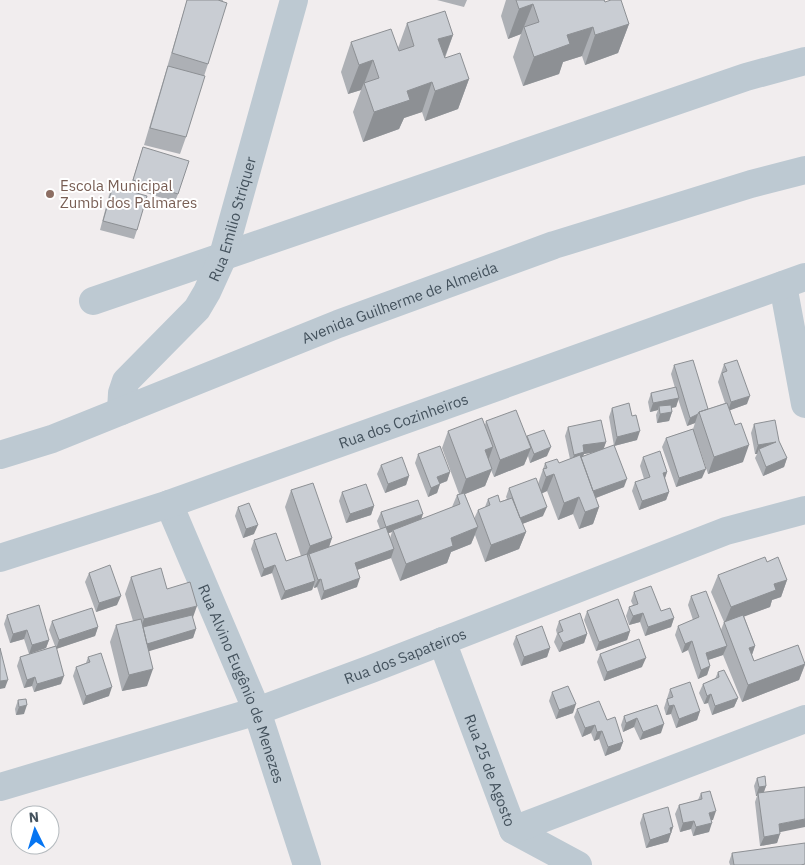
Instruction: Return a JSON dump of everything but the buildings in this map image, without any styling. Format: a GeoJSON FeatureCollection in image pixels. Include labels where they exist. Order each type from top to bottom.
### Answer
{"type":"FeatureCollection","features":[{"type":"Feature","properties":{"kind":"street","name":"Rua Emilio Striquer"},"geometry":{"type":"LineString","coordinates":[[120,411],[126,381],[197,308],[207,292],[222,259],[294,0]]}},
{"type":"Feature","properties":{"kind":"street"},"geometry":{"type":"LineString","coordinates":[[93,301],[222,259],[746,77],[805,61]]}},
{"type":"Feature","properties":{"kind":"street","name":"Avenida Guilherme de Almeida"},"geometry":{"type":"LineString","coordinates":[[0,455],[52,439],[338,324],[554,245],[751,184],[805,170]]}},
{"type":"Feature","properties":{"kind":"street"},"geometry":{"type":"LineString","coordinates":[[794,281],[805,404]]}},
{"type":"Feature","properties":{"kind":"street","name":"Rua dos Cozinheiros"},"geometry":{"type":"LineString","coordinates":[[0,558],[169,504],[794,281]]}},
{"type":"Feature","properties":{"kind":"street","name":"Rua Alvino Eugênio de Menezes"},"geometry":{"type":"LineString","coordinates":[[169,504],[257,710],[307,865]]}},
{"type":"Feature","properties":{"kind":"street","name":"Rua dos Sapateiros"},"geometry":{"type":"LineString","coordinates":[[0,787],[257,710],[442,641],[726,531],[805,510]]}},
{"type":"Feature","properties":{"kind":"street","name":"Rua 25 de Agosto"},"geometry":{"type":"LineString","coordinates":[[442,641],[514,830],[578,865]]}},
{"type":"Feature","properties":{"kind":"street"},"geometry":{"type":"LineString","coordinates":[[514,830],[805,720]]}},
{"type":"Feature","properties":{"kind":"place","name":"Escola Municipal Zumbi dos Palmares"},"geometry":{"type":"Point","coordinates":[50,194]}}]}
